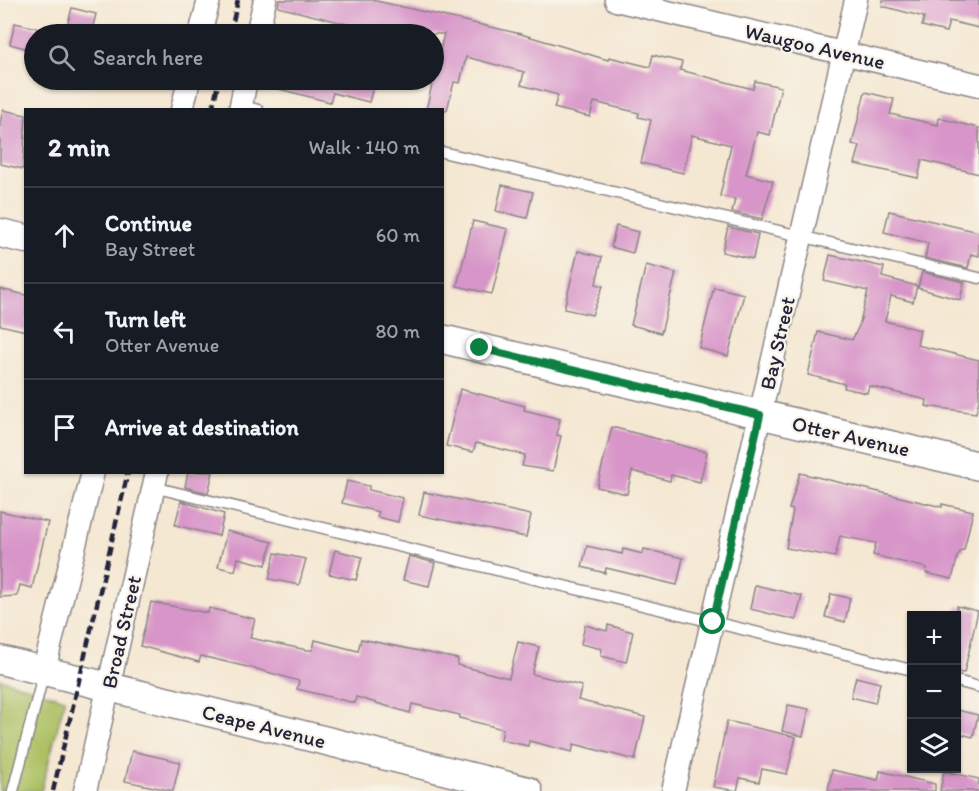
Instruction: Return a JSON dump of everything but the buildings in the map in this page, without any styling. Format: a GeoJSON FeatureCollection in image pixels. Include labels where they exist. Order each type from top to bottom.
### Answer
{"type":"FeatureCollection","features":[{"type":"Feature","properties":{"kind":"street"},"geometry":{"type":"LineString","coordinates":[[202,24],[208,0]]}},
{"type":"Feature","properties":{"kind":"street"},"geometry":{"type":"LineString","coordinates":[[259,24],[265,0]]}},
{"type":"Feature","properties":{"kind":"street","name":"Waugoo Avenue"},"geometry":{"type":"LineString","coordinates":[[616,0],[979,85]]}},
{"type":"Feature","properties":{"kind":"street","name":"Bay Street"},"geometry":{"type":"LineString","coordinates":[[673,791],[856,0]]}},
{"type":"Feature","properties":{"kind":"street"},"geometry":{"type":"LineString","coordinates":[[182,108],[187,90]]}},
{"type":"Feature","properties":{"kind":"street"},"geometry":{"type":"LineString","coordinates":[[246,90],[246,108]]}},
{"type":"Feature","properties":{"kind":"street"},"geometry":{"type":"LineString","coordinates":[[0,233],[24,239]]}},
{"type":"Feature","properties":{"kind":"street","name":"Otter Avenue"},"geometry":{"type":"LineString","coordinates":[[444,339],[979,466]]}},
{"type":"Feature","properties":{"kind":"street"},"geometry":{"type":"LineString","coordinates":[[44,670],[93,474]]}},
{"type":"Feature","properties":{"kind":"street","name":"Broad Street"},"geometry":{"type":"LineString","coordinates":[[85,791],[155,480]]}},
{"type":"Feature","properties":{"kind":"street","name":"Ceape Avenue"},"geometry":{"type":"LineString","coordinates":[[0,660],[528,791]]}},
{"type":"Feature","properties":{"kind":"lane"},"geometry":{"type":"LineString","coordinates":[[444,152],[979,278]]}},
{"type":"Feature","properties":{"kind":"lane"},"geometry":{"type":"LineString","coordinates":[[155,480],[713,622],[907,669]]}},
{"type":"Feature","properties":{"kind":"lane"},"geometry":{"type":"LineString","coordinates":[[13,791],[44,670]]}},
{"type":"Feature","properties":{"kind":"lane"},"geometry":{"type":"LineString","coordinates":[[961,682],[979,687]]}},
{"type":"Feature","properties":{"kind":"green space"},"geometry":{"type":"Polygon","coordinates":[[[0,679],[65,699],[41,791],[0,791],[0,679]]]}},
{"type":"Feature","properties":{"kind":"railway"},"geometry":{"type":"LineString","coordinates":[[232,24],[238,0]]}},
{"type":"Feature","properties":{"kind":"railway"},"geometry":{"type":"LineString","coordinates":[[212,108],[217,90]]}},
{"type":"Feature","properties":{"kind":"railway"},"geometry":{"type":"LineString","coordinates":[[53,791],[128,474]]}},
{"type":"Feature","properties":{"kind":"route"},"geometry":{"type":"LineString","coordinates":[[480,348],[760,415],[713,622]]}}]}
